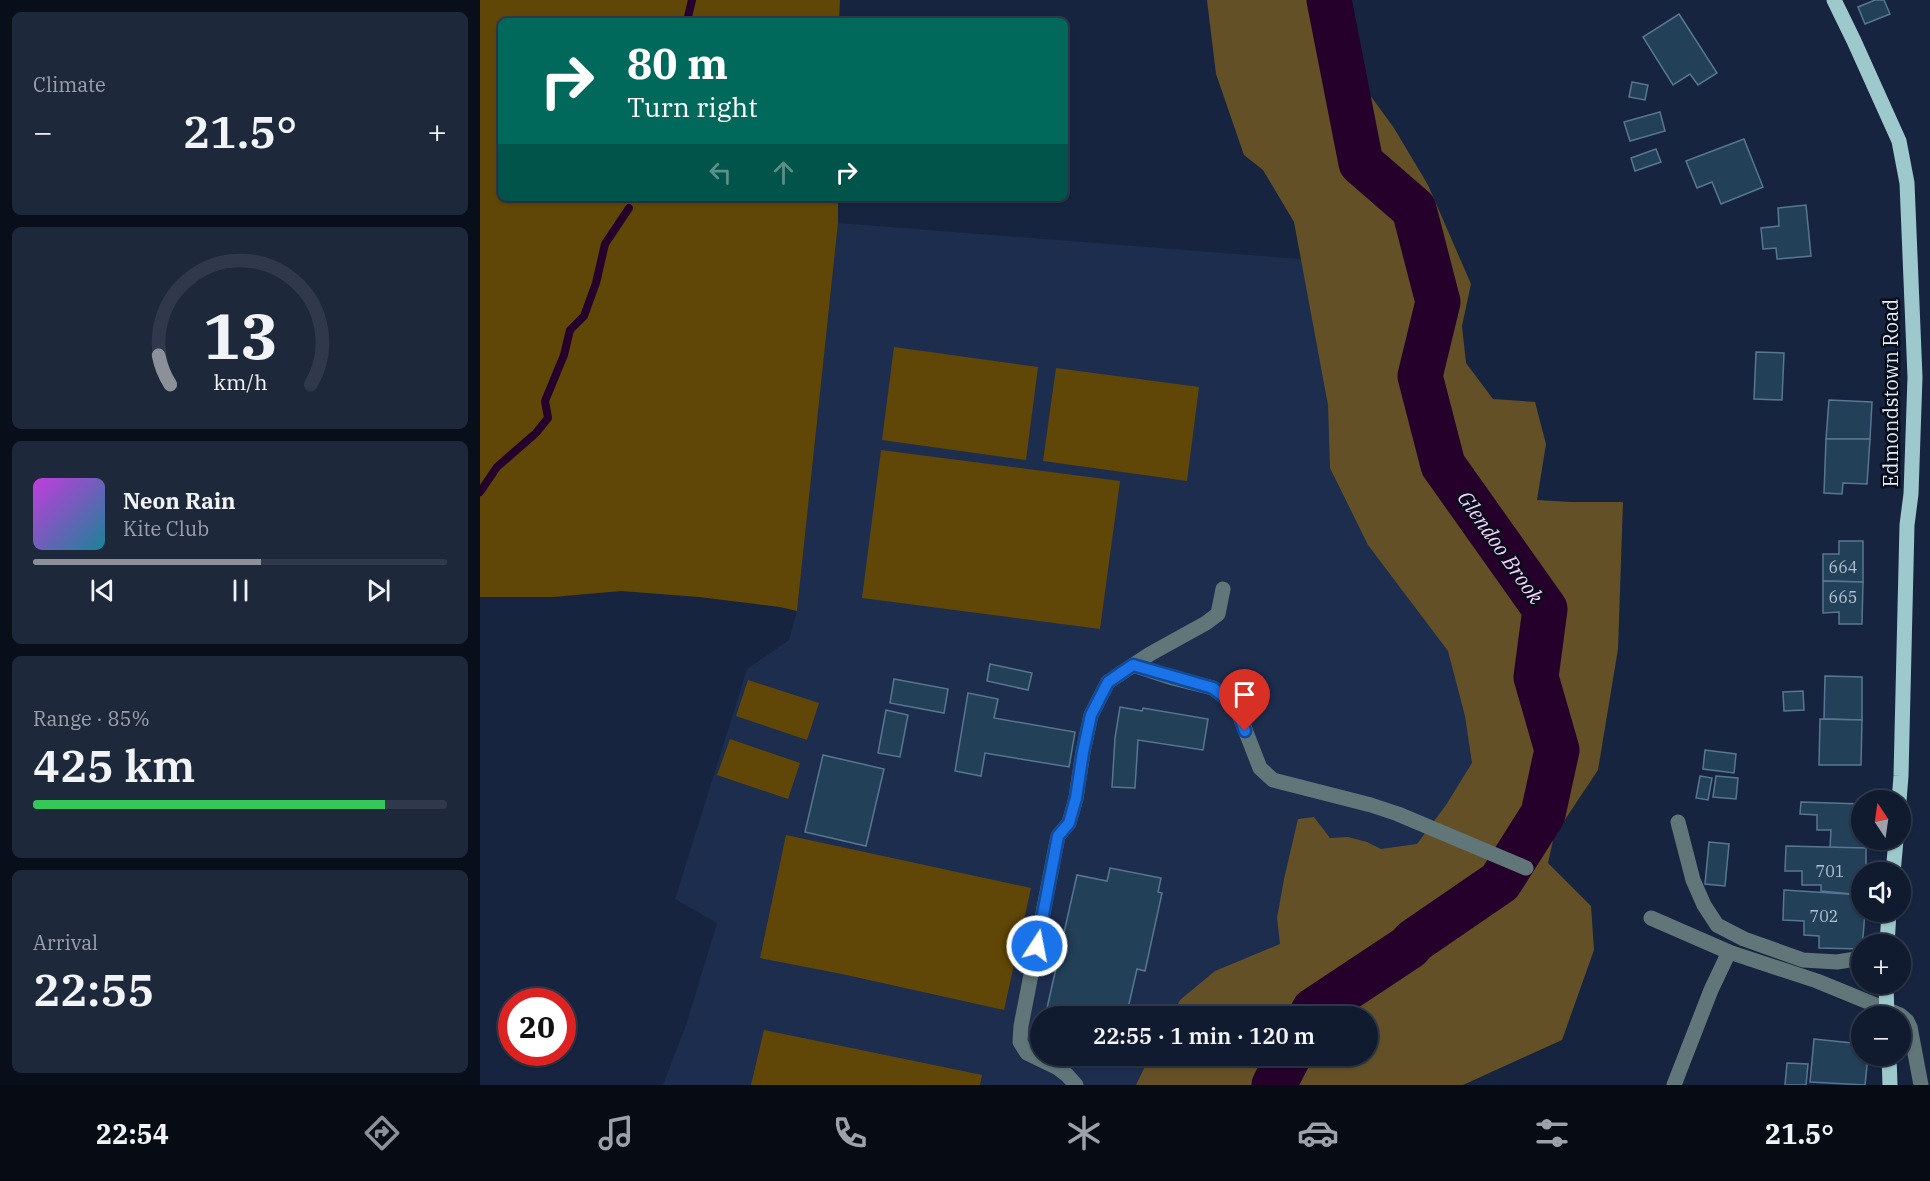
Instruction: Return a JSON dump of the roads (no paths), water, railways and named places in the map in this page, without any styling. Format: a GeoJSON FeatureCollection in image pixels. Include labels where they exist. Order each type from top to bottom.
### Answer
{"type":"FeatureCollection","features":[{"type":"Feature","properties":{"kind":"main road","name":"Edmondstown Road"},"geometry":{"type":"LineString","coordinates":[[1834,0],[1899,141],[1906,183],[1916,377],[1911,494],[1907,525],[1900,790]]}},
{"type":"Feature","properties":{"kind":"main road"},"geometry":{"type":"LineString","coordinates":[[1889,1066],[1890,1085]]}},
{"type":"Feature","properties":{"kind":"street"},"geometry":{"type":"LineString","coordinates":[[1076,1085],[1058,1068],[1027,1053],[1020,1042],[1058,836],[1069,823],[1076,798],[1091,715],[1108,682],[1218,614],[1223,589]]}},
{"type":"Feature","properties":{"kind":"street"},"geometry":{"type":"LineString","coordinates":[[1133,665],[1213,688],[1231,702],[1239,714],[1260,768],[1273,780],[1398,814],[1526,868]]}},
{"type":"Feature","properties":{"kind":"street"},"geometry":{"type":"LineString","coordinates":[[1678,822],[1693,880],[1704,905],[1717,925],[1744,939],[1803,960],[1837,962],[1851,960]]}},
{"type":"Feature","properties":{"kind":"street"},"geometry":{"type":"LineString","coordinates":[[1651,918],[1729,952],[1816,981],[1870,1006]]}},
{"type":"Feature","properties":{"kind":"street"},"geometry":{"type":"LineString","coordinates":[[1674,1085],[1711,990],[1729,952]]}},
{"type":"Feature","properties":{"kind":"street"},"geometry":{"type":"LineString","coordinates":[[1911,1033],[1920,1085]]}},
{"type":"Feature","properties":{"kind":"waterway"},"geometry":{"type":"LineString","coordinates":[[688,18],[692,0]]}},
{"type":"Feature","properties":{"kind":"waterway","name":"Glendoo Brook"},"geometry":{"type":"LineString","coordinates":[[1320,1006],[1409,947],[1414,941],[1500,882],[1543,814],[1557,750],[1536,677],[1545,609],[1443,465],[1420,376],[1438,302],[1414,209],[1361,163],[1329,0]]}},
{"type":"Feature","properties":{"kind":"waterway"},"geometry":{"type":"LineString","coordinates":[[480,492],[497,467],[536,433],[548,418],[545,401],[564,355],[570,330],[584,316],[596,283],[605,244],[629,208]]}},
{"type":"Feature","properties":{"kind":"waterway","name":"Glendoo Brook"},"geometry":{"type":"LineString","coordinates":[[1274,1085],[1284,1066]]}}]}
